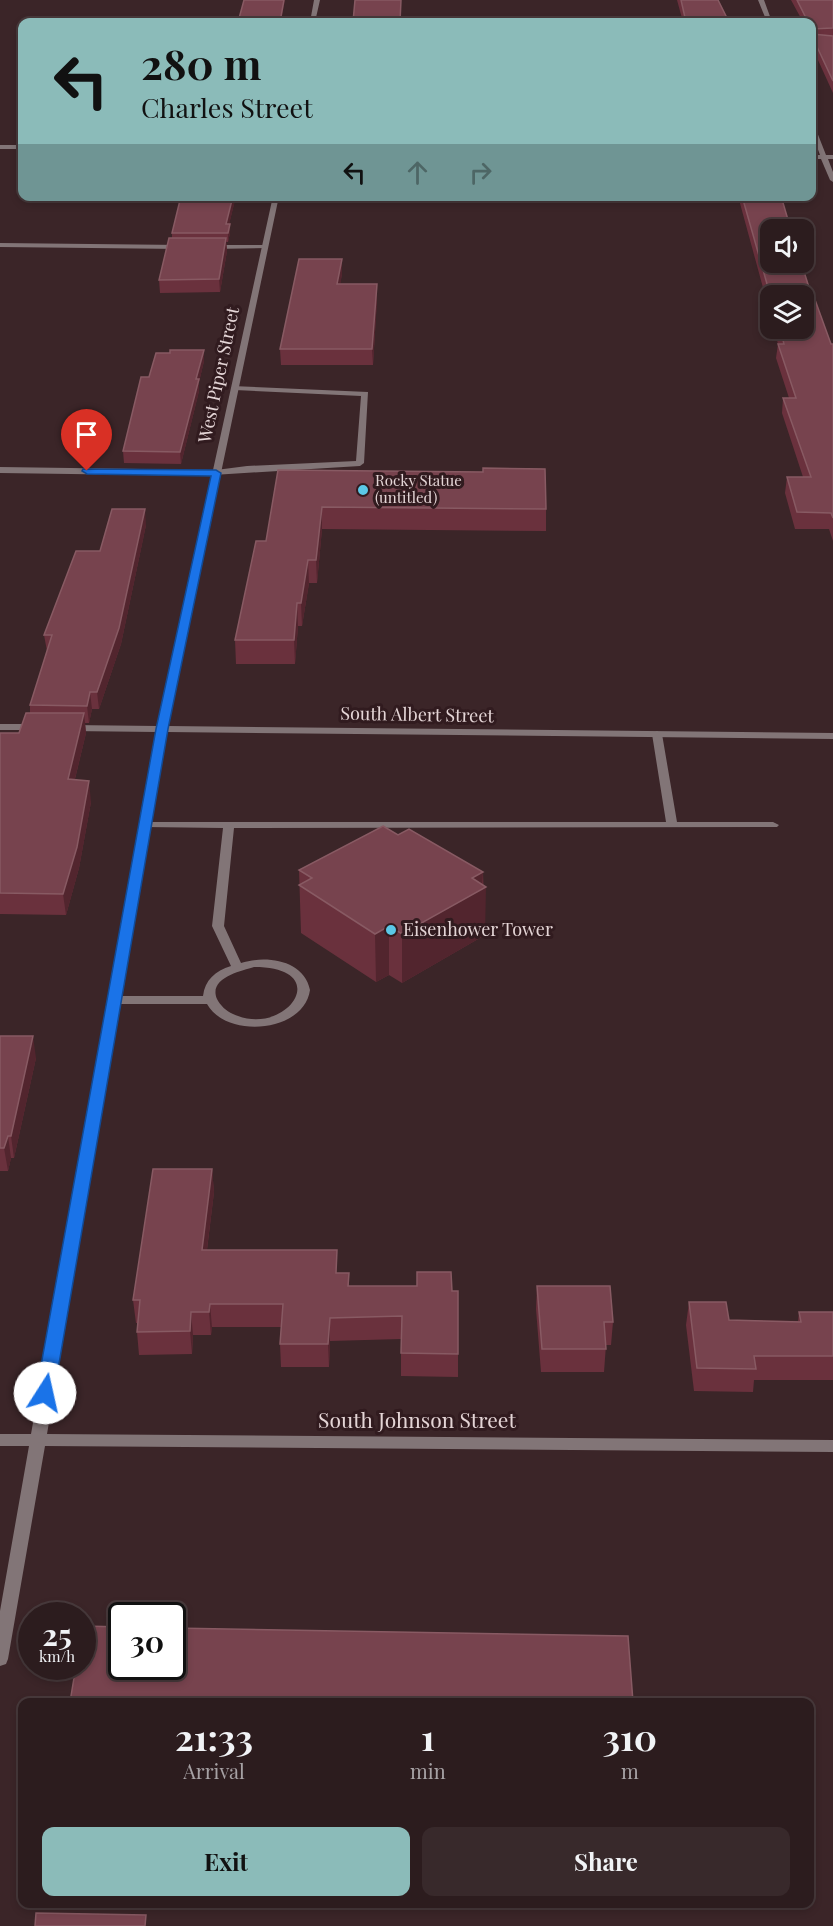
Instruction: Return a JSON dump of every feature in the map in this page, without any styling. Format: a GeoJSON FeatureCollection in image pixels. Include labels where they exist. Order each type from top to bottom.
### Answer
{"type":"FeatureCollection","features":[{"type":"Feature","properties":{"kind":"street"},"geometry":{"type":"LineString","coordinates":[[313,18],[317,0]]}},
{"type":"Feature","properties":{"kind":"street"},"geometry":{"type":"LineString","coordinates":[[761,0],[768,18]]}},
{"type":"Feature","properties":{"kind":"street"},"geometry":{"type":"LineString","coordinates":[[816,138],[833,180]]}},
{"type":"Feature","properties":{"kind":"street"},"geometry":{"type":"LineString","coordinates":[[0,147],[18,147]]}},
{"type":"Feature","properties":{"kind":"street"},"geometry":{"type":"LineString","coordinates":[[816,157],[833,157]]}},
{"type":"Feature","properties":{"kind":"street","name":"West Piper Street"},"geometry":{"type":"LineString","coordinates":[[0,1659],[162,729],[275,201]]}},
{"type":"Feature","properties":{"kind":"street"},"geometry":{"type":"LineString","coordinates":[[0,245],[196,247]]}},
{"type":"Feature","properties":{"kind":"street"},"geometry":{"type":"LineString","coordinates":[[207,247],[265,247]]}},
{"type":"Feature","properties":{"kind":"street"},"geometry":{"type":"LineString","coordinates":[[0,470],[216,473],[247,469],[360,463],[365,394],[235,388]]}},
{"type":"Feature","properties":{"kind":"street","name":"South Albert Street"},"geometry":{"type":"LineString","coordinates":[[0,727],[833,736]]}},
{"type":"Feature","properties":{"kind":"street"},"geometry":{"type":"LineString","coordinates":[[657,734],[672,825]]}},
{"type":"Feature","properties":{"kind":"street"},"geometry":{"type":"LineString","coordinates":[[146,824],[773,825]]}},
{"type":"Feature","properties":{"kind":"street"},"geometry":{"type":"LineString","coordinates":[[229,825],[218,926],[237,966]]}},
{"type":"Feature","properties":{"kind":"street"},"geometry":{"type":"LineString","coordinates":[[253,963],[284,967],[303,982],[306,991],[303,1001],[284,1016],[253,1022],[224,1016],[214,1009],[209,1000],[209,990],[213,980],[237,966],[253,963]]}},
{"type":"Feature","properties":{"kind":"street"},"geometry":{"type":"LineString","coordinates":[[114,1000],[209,1000]]}},
{"type":"Feature","properties":{"kind":"street","name":"South Johnson Street"},"geometry":{"type":"LineString","coordinates":[[0,1440],[833,1446]]}},
{"type":"Feature","properties":{"kind":"building"},"geometry":{"type":"Polygon","coordinates":[[[244,0],[284,0],[281,18],[239,18],[244,0]]]}},
{"type":"Feature","properties":{"kind":"building"},"geometry":{"type":"Polygon","coordinates":[[[355,0],[401,0],[400,18],[353,18],[355,0]]]}},
{"type":"Feature","properties":{"kind":"building"},"geometry":{"type":"Polygon","coordinates":[[[681,0],[718,0],[727,18],[685,18],[681,0]]]}},
{"type":"Feature","properties":{"kind":"building"},"geometry":{"type":"Polygon","coordinates":[[[797,0],[833,0],[833,28],[816,29],[816,18],[806,18],[797,0]]]}},
{"type":"Feature","properties":{"kind":"building"},"geometry":{"type":"Polygon","coordinates":[[[816,34],[833,36],[833,81],[816,45],[816,34]]]}},
{"type":"Feature","properties":{"kind":"building"},"geometry":{"type":"Polygon","coordinates":[[[180,201],[232,201],[226,224],[230,224],[228,233],[172,233],[180,201]]]}},
{"type":"Feature","properties":{"kind":"building"},"geometry":{"type":"Polygon","coordinates":[[[743,201],[782,201],[788,219],[760,219],[760,259],[743,201]]]}},
{"type":"Feature","properties":{"kind":"building"},"geometry":{"type":"Polygon","coordinates":[[[169,238],[226,238],[219,279],[159,280],[169,238]]]}},
{"type":"Feature","properties":{"kind":"building"},"geometry":{"type":"Polygon","coordinates":[[[299,259],[342,259],[337,284],[377,284],[372,349],[280,349],[299,259]]]}},
{"type":"Feature","properties":{"kind":"building"},"geometry":{"type":"Polygon","coordinates":[[[764,273],[804,273],[808,285],[767,285],[764,273]]]}},
{"type":"Feature","properties":{"kind":"building"},"geometry":{"type":"Polygon","coordinates":[[[814,297],[831,344],[833,344],[833,518],[831,513],[797,512],[787,477],[811,477],[783,398],[796,398],[778,344],[784,344],[783,339],[814,339],[814,297]]]}},
{"type":"Feature","properties":{"kind":"building"},"geometry":{"type":"Polygon","coordinates":[[[170,350],[204,350],[180,452],[123,451],[141,377],[149,377],[156,353],[170,353],[170,350]]]}},
{"type":"Feature","properties":{"kind":"building"},"geometry":{"type":"Polygon","coordinates":[[[483,468],[545,469],[546,509],[322,507],[316,560],[308,560],[301,603],[297,603],[294,640],[235,640],[256,541],[266,541],[278,470],[483,472],[483,468]]]}},
{"type":"Feature","properties":{"kind":"building"},"geometry":{"type":"Polygon","coordinates":[[[112,509],[145,509],[119,628],[97,692],[90,692],[87,706],[30,705],[52,635],[44,635],[76,551],[100,551],[112,509]]]}},
{"type":"Feature","properties":{"kind":"building"},"geometry":{"type":"Polygon","coordinates":[[[26,713],[84,713],[68,779],[89,781],[77,847],[63,894],[0,893],[0,733],[19,733],[26,713]]]}},
{"type":"Feature","properties":{"kind":"building"},"geometry":{"type":"Polygon","coordinates":[[[383,826],[398,835],[409,829],[483,872],[472,878],[486,887],[402,934],[389,926],[375,934],[299,885],[312,878],[299,870],[383,826]]]}},
{"type":"Feature","properties":{"kind":"building"},"geometry":{"type":"Polygon","coordinates":[[[0,1036],[33,1036],[11,1136],[8,1136],[4,1148],[0,1148],[0,1036]]]}},
{"type":"Feature","properties":{"kind":"building"},"geometry":{"type":"Polygon","coordinates":[[[153,1169],[212,1169],[202,1250],[337,1250],[336,1273],[349,1273],[348,1286],[417,1286],[417,1272],[451,1272],[452,1291],[458,1291],[458,1354],[401,1353],[402,1316],[330,1318],[328,1344],[280,1344],[283,1304],[210,1304],[209,1312],[191,1312],[190,1331],[137,1332],[140,1300],[133,1300],[153,1169]]]}},
{"type":"Feature","properties":{"kind":"building"},"geometry":{"type":"Polygon","coordinates":[[[537,1286],[610,1286],[613,1322],[604,1322],[606,1349],[542,1349],[537,1286]]]}},
{"type":"Feature","properties":{"kind":"building"},"geometry":{"type":"Polygon","coordinates":[[[689,1302],[726,1302],[729,1320],[801,1322],[799,1312],[833,1312],[833,1356],[754,1356],[756,1369],[697,1368],[689,1302]]]}},
{"type":"Feature","properties":{"kind":"building"},"geometry":{"type":"Polygon","coordinates":[[[96,1626],[108,1627],[108,1680],[186,1680],[186,1628],[628,1636],[633,1698],[71,1698],[74,1680],[96,1680],[96,1626]]]}},
{"type":"Feature","properties":{"kind":"building"},"geometry":{"type":"Polygon","coordinates":[[[36,1913],[146,1915],[145,1926],[35,1926],[36,1913]]]}},
{"type":"Feature","properties":{"kind":"place","name":"Rocky Statue (untitled)"},"geometry":{"type":"Point","coordinates":[363,490]}},
{"type":"Feature","properties":{"kind":"place","name":"Eisenhower Tower"},"geometry":{"type":"Point","coordinates":[391,930]}},
{"type":"Feature","properties":{"kind":"route"},"geometry":{"type":"LineString","coordinates":[[45,1393],[162,729],[216,473],[87,471]]}}]}
